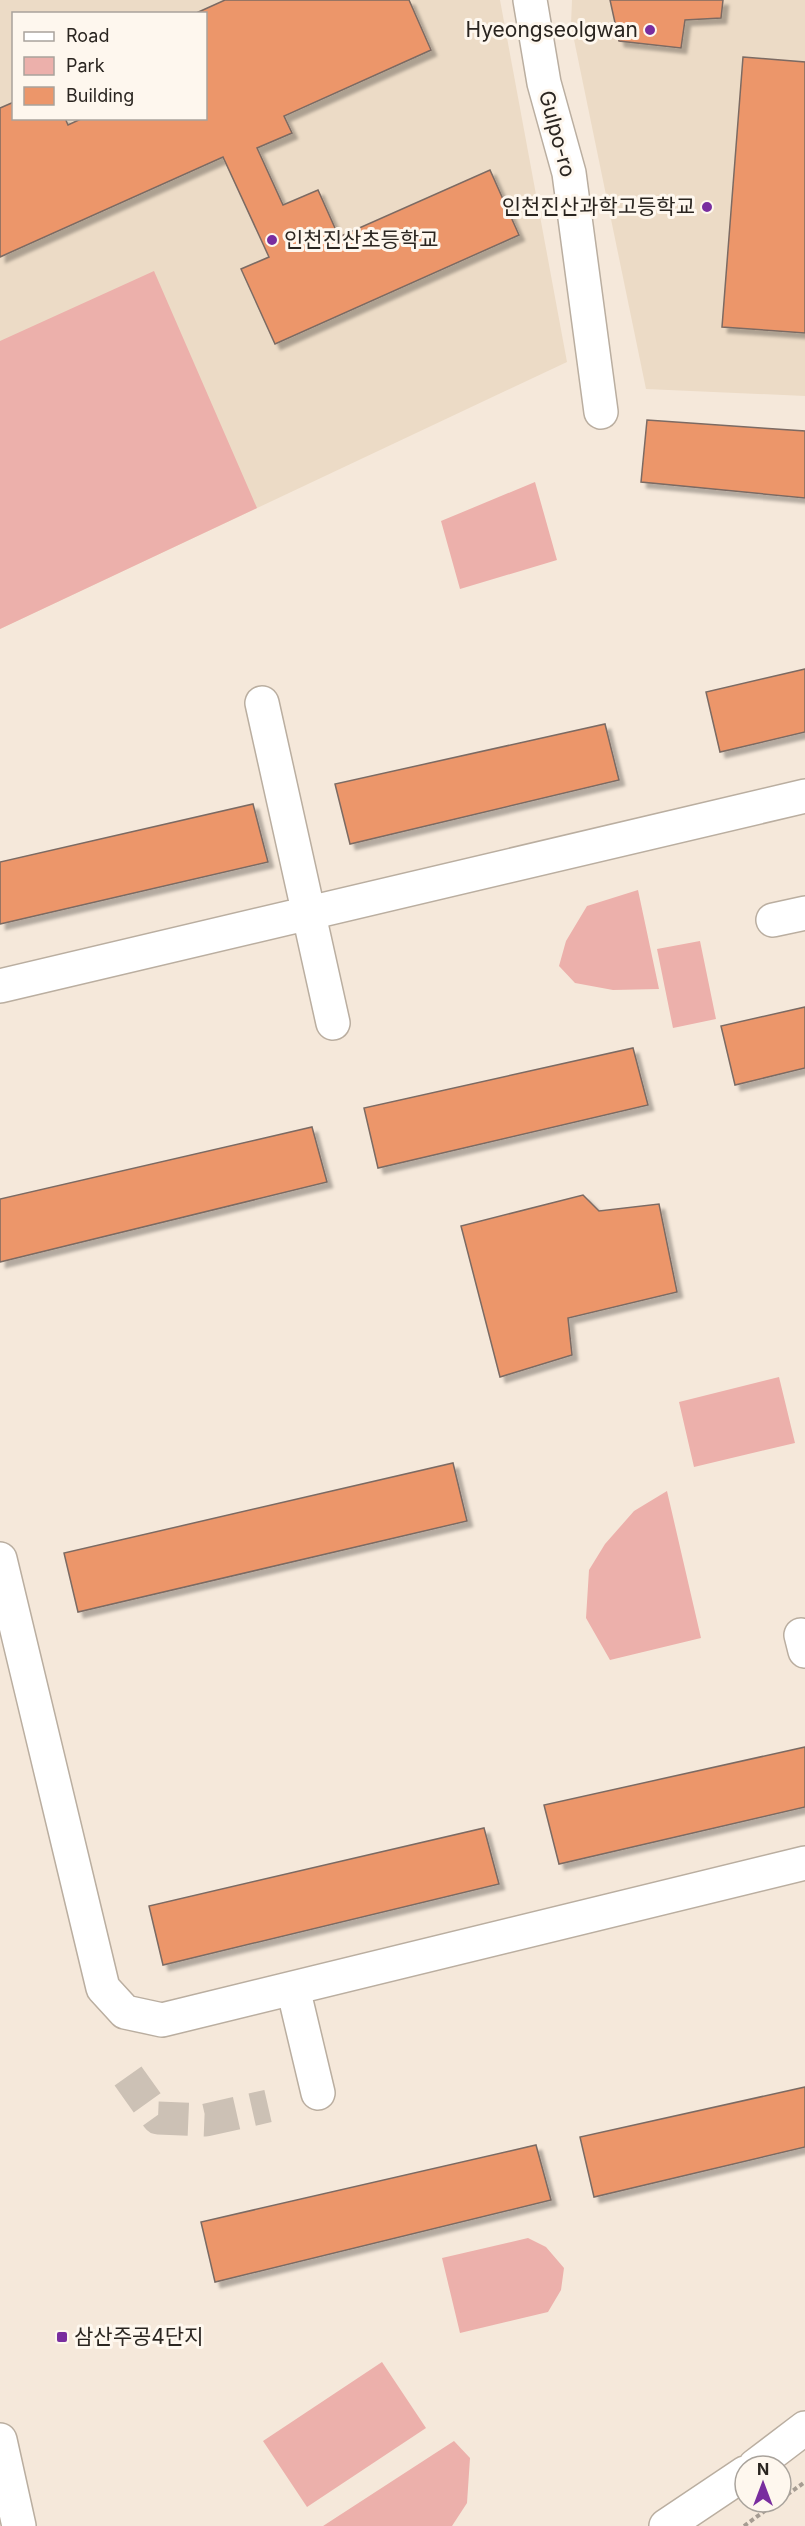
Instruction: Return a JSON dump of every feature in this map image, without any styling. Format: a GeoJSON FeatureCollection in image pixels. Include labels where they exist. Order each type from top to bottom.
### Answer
{"type":"FeatureCollection","features":[{"type":"Feature","properties":{"kind":"street","name":"Gulpo-ro"},"geometry":{"type":"LineString","coordinates":[[530,0],[544,83],[569,172],[601,412]]}},
{"type":"Feature","properties":{"kind":"street"},"geometry":{"type":"LineString","coordinates":[[262,703],[333,1023]]}},
{"type":"Feature","properties":{"kind":"street"},"geometry":{"type":"LineString","coordinates":[[0,986],[805,796]]}},
{"type":"Feature","properties":{"kind":"street"},"geometry":{"type":"LineString","coordinates":[[773,920],[805,913]]}},
{"type":"Feature","properties":{"kind":"street"},"geometry":{"type":"LineString","coordinates":[[0,1558],[103,1988],[125,2012],[162,2020],[805,1863]]}},
{"type":"Feature","properties":{"kind":"street"},"geometry":{"type":"LineString","coordinates":[[293,1988],[318,2093]]}},
{"type":"Feature","properties":{"kind":"street"},"geometry":{"type":"LineString","coordinates":[[771,2454],[805,2428]]}},
{"type":"Feature","properties":{"kind":"street"},"geometry":{"type":"LineString","coordinates":[[0,2440],[19,2526]]}},
{"type":"Feature","properties":{"kind":"street"},"geometry":{"type":"LineString","coordinates":[[666,2526],[733,2481]]}},
{"type":"Feature","properties":{"kind":"path"},"geometry":{"type":"LineString","coordinates":[[744,2526],[760,2514]]}},
{"type":"Feature","properties":{"kind":"shaded area","name":"인천진산초등학교"},"geometry":{"type":"Polygon","coordinates":[[[0,0],[500,0],[567,362],[0,629],[0,0]]]}},
{"type":"Feature","properties":{"kind":"shaded area","name":"인천진산과학고등학교"},"geometry":{"type":"Polygon","coordinates":[[[572,0],[805,0],[805,396],[646,389],[571,25],[572,0]]]}},
{"type":"Feature","properties":{"kind":"green space"},"geometry":{"type":"Polygon","coordinates":[[[154,271],[257,508],[0,629],[0,341],[154,271]]]}},
{"type":"Feature","properties":{"kind":"green space"},"geometry":{"type":"Polygon","coordinates":[[[535,482],[557,560],[460,589],[441,521],[535,482]]]}},
{"type":"Feature","properties":{"kind":"green space"},"geometry":{"type":"Polygon","coordinates":[[[638,890],[659,989],[613,990],[575,983],[559,966],[566,941],[587,906],[638,890]]]}},
{"type":"Feature","properties":{"kind":"green space"},"geometry":{"type":"Polygon","coordinates":[[[700,941],[716,1019],[673,1028],[657,949],[700,941]]]}},
{"type":"Feature","properties":{"kind":"green space"},"geometry":{"type":"Polygon","coordinates":[[[779,1377],[795,1443],[694,1467],[679,1402],[779,1377]]]}},
{"type":"Feature","properties":{"kind":"green space"},"geometry":{"type":"Polygon","coordinates":[[[667,1491],[701,1638],[610,1660],[586,1618],[589,1570],[605,1544],[634,1511],[667,1491]]]}},
{"type":"Feature","properties":{"kind":"green space"},"geometry":{"type":"Polygon","coordinates":[[[528,2238],[546,2247],[564,2268],[561,2290],[548,2312],[460,2333],[442,2258],[528,2238]]]}},
{"type":"Feature","properties":{"kind":"green space"},"geometry":{"type":"Polygon","coordinates":[[[382,2362],[426,2428],[307,2507],[263,2441],[382,2362]]]}},
{"type":"Feature","properties":{"kind":"green space"},"geometry":{"type":"Polygon","coordinates":[[[454,2441],[470,2458],[467,2503],[452,2526],[323,2526],[454,2441]]]}},
{"type":"Feature","properties":{"kind":"building"},"geometry":{"type":"Polygon","coordinates":[[[225,0],[409,0],[431,50],[284,116],[292,133],[257,148],[283,205],[318,190],[339,237],[490,170],[519,235],[275,344],[241,269],[269,257],[223,157],[0,257],[0,108],[12,103],[12,120],[66,120],[68,125],[79,120],[207,120],[207,12],[198,12],[225,0]]]}},
{"type":"Feature","properties":{"kind":"building","name":"Hyeongseolgwan"},"geometry":{"type":"Polygon","coordinates":[[[610,0],[723,0],[721,18],[685,20],[681,48],[619,41],[610,0]]]}},
{"type":"Feature","properties":{"kind":"building"},"geometry":{"type":"Polygon","coordinates":[[[743,57],[805,62],[805,333],[722,327],[743,57]]]}},
{"type":"Feature","properties":{"kind":"building"},"geometry":{"type":"Polygon","coordinates":[[[647,420],[805,431],[805,498],[641,482],[647,420]]]}},
{"type":"Feature","properties":{"kind":"building"},"geometry":{"type":"Polygon","coordinates":[[[805,669],[805,732],[720,752],[706,692],[805,669]]]}},
{"type":"Feature","properties":{"kind":"building"},"geometry":{"type":"Polygon","coordinates":[[[605,724],[619,780],[350,844],[335,784],[605,724]]]}},
{"type":"Feature","properties":{"kind":"building"},"geometry":{"type":"Polygon","coordinates":[[[253,804],[268,862],[0,924],[0,862],[253,804]]]}},
{"type":"Feature","properties":{"kind":"building"},"geometry":{"type":"Polygon","coordinates":[[[805,1007],[805,1068],[735,1085],[721,1026],[805,1007]]]}},
{"type":"Feature","properties":{"kind":"building"},"geometry":{"type":"Polygon","coordinates":[[[633,1048],[648,1105],[378,1168],[364,1108],[633,1048]]]}},
{"type":"Feature","properties":{"kind":"building"},"geometry":{"type":"Polygon","coordinates":[[[312,1127],[327,1182],[0,1262],[0,1199],[312,1127]]]}},
{"type":"Feature","properties":{"kind":"building"},"geometry":{"type":"Polygon","coordinates":[[[583,1195],[599,1211],[659,1204],[677,1292],[568,1318],[572,1355],[500,1377],[461,1226],[583,1195]]]}},
{"type":"Feature","properties":{"kind":"building"},"geometry":{"type":"Polygon","coordinates":[[[453,1463],[467,1521],[78,1612],[64,1553],[453,1463]]]}},
{"type":"Feature","properties":{"kind":"building"},"geometry":{"type":"Polygon","coordinates":[[[805,1747],[805,1807],[559,1864],[544,1805],[805,1747]]]}},
{"type":"Feature","properties":{"kind":"building"},"geometry":{"type":"Polygon","coordinates":[[[484,1828],[499,1884],[163,1965],[149,1906],[484,1828]]]}},
{"type":"Feature","properties":{"kind":"building"},"geometry":{"type":"Polygon","coordinates":[[[805,2087],[805,2147],[594,2197],[580,2137],[805,2087]]]}},
{"type":"Feature","properties":{"kind":"building"},"geometry":{"type":"Polygon","coordinates":[[[536,2145],[551,2200],[215,2282],[201,2222],[536,2145]]]}},
{"type":"Feature","properties":{"kind":"tunnel"},"geometry":{"type":"LineString","coordinates":[[128,2076],[158,2118],[206,2120],[268,2106]]}},
{"type":"Feature","properties":{"kind":"place","name":"Hyeongseolgwan"},"geometry":{"type":"Point","coordinates":[650,30]}},
{"type":"Feature","properties":{"kind":"place","name":"인천진산과학고등학교"},"geometry":{"type":"Point","coordinates":[707,207]}},
{"type":"Feature","properties":{"kind":"place","name":"인천진산초등학교"},"geometry":{"type":"Point","coordinates":[272,240]}},
{"type":"Feature","properties":{"kind":"place","name":"삼산주공4단지"},"geometry":{"type":"Point","coordinates":[62,2337]}}]}
